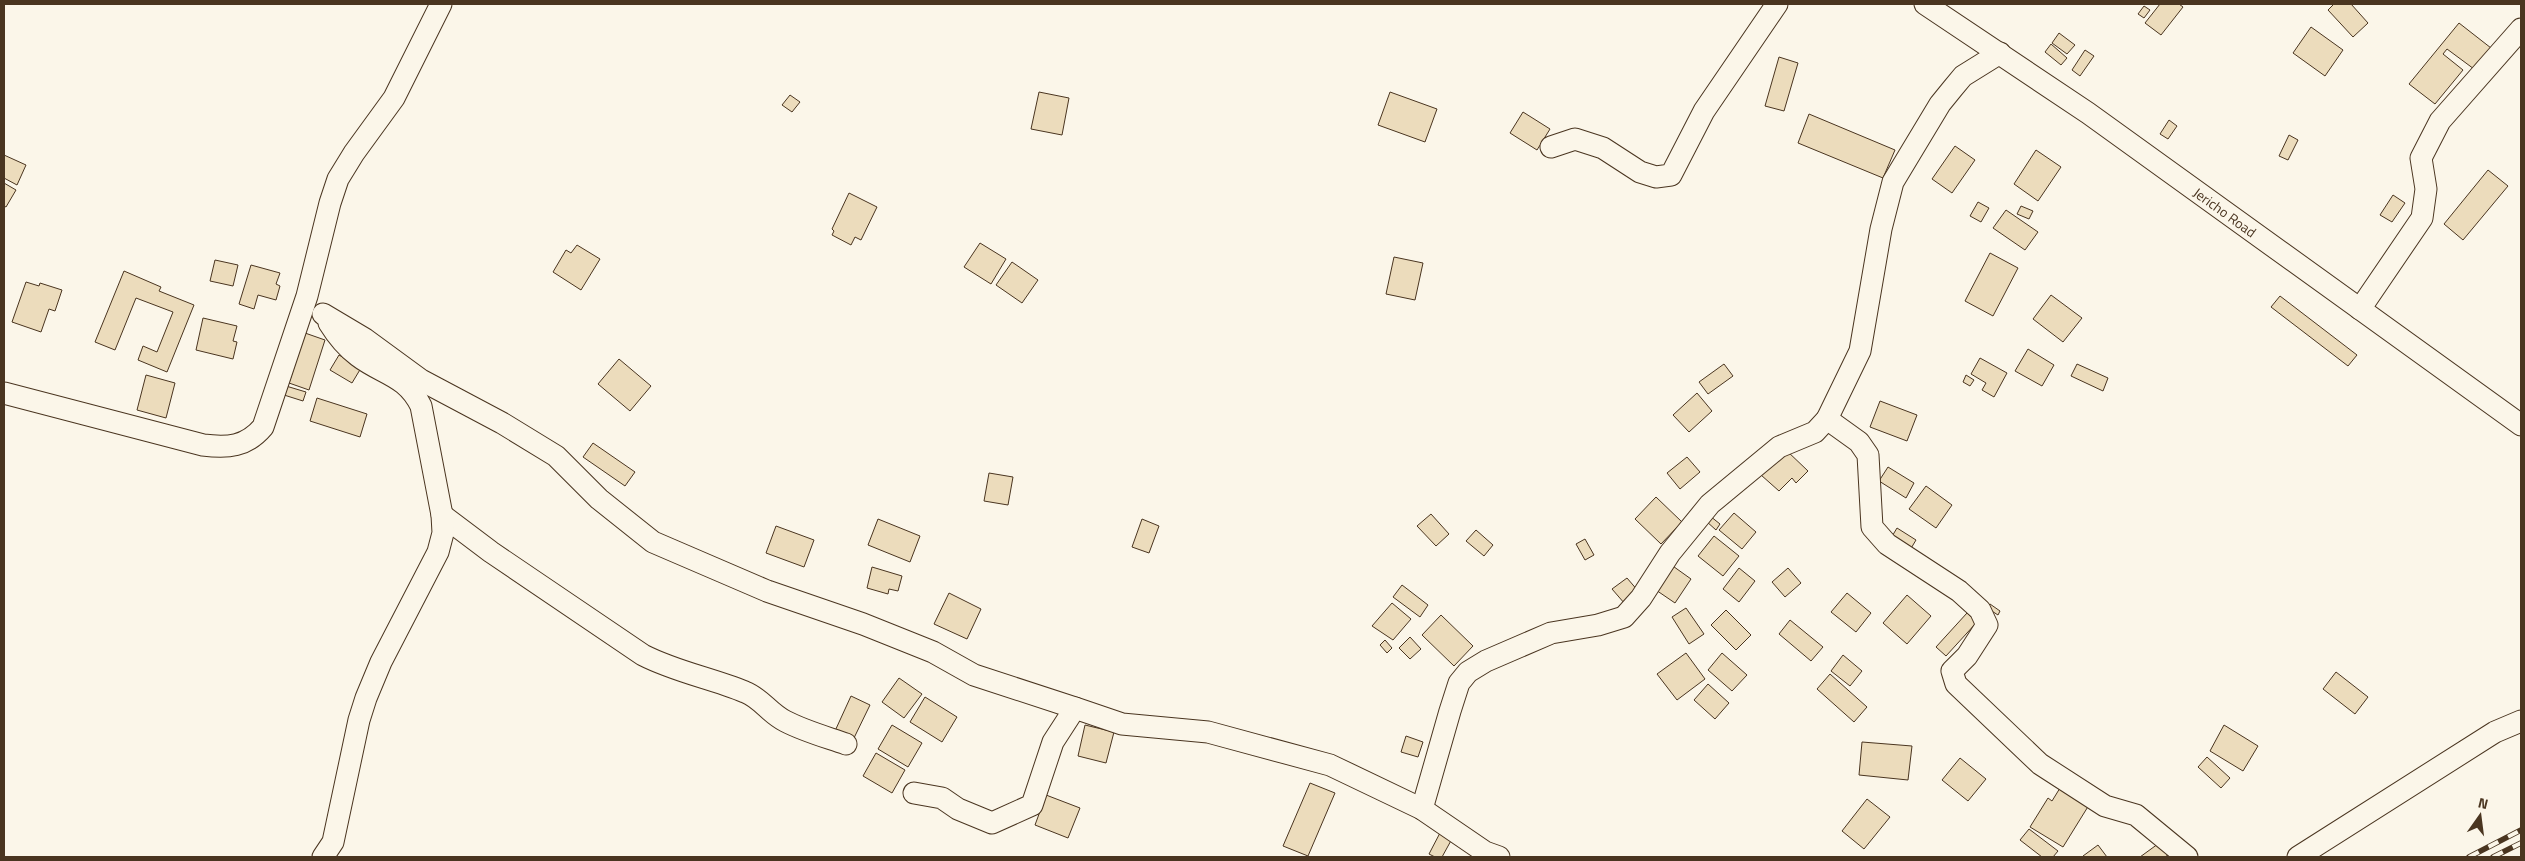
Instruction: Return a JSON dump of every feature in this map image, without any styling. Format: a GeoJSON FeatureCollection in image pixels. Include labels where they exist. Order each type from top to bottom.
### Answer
{"type":"FeatureCollection","features":[{"type":"Feature","properties":{"kind":"street"},"geometry":{"type":"LineString","coordinates":[[4,393],[202,445],[223,448],[235,446],[256,436],[263,427],[307,296],[328,211],[338,180],[354,153],[394,98],[441,4]]}},
{"type":"Feature","properties":{"kind":"street"},"geometry":{"type":"LineString","coordinates":[[1551,147],[1574,139],[1603,148],[1640,172],[1656,177],[1671,175],[1704,111],[1777,4]]}},
{"type":"Feature","properties":{"kind":"street","name":"Jericho Road"},"geometry":{"type":"LineString","coordinates":[[1925,4],[2000,52],[2088,113],[2521,425]]}},
{"type":"Feature","properties":{"kind":"street"},"geometry":{"type":"LineString","coordinates":[[2360,309],[2422,218],[2426,189],[2421,158],[2440,121],[2521,28]]}},
{"type":"Feature","properties":{"kind":"street"},"geometry":{"type":"LineString","coordinates":[[1422,809],[1459,683],[1468,672],[1486,661],[1551,633],[1598,625],[1624,617],[1640,598],[1670,553],[1710,504],[1779,448],[1815,432],[1827,418],[1860,351],[1881,229],[1893,182],[1940,104],[1953,88],[1963,76],[2000,52]]}},
{"type":"Feature","properties":{"kind":"street"},"geometry":{"type":"LineString","coordinates":[[307,296],[323,314],[340,340],[358,356],[413,390],[421,406],[442,515],[443,533],[438,552],[381,662],[366,698],[359,720],[333,842],[323,857]]}},
{"type":"Feature","properties":{"kind":"street"},"geometry":{"type":"LineString","coordinates":[[323,314],[365,339],[421,380],[502,423],[556,456],[600,500],[654,542],[767,591],[863,624],[933,652],[974,675],[1122,724],[1208,732],[1330,765],[1422,809],[1485,852],[1499,857]]}},
{"type":"Feature","properties":{"kind":"street"},"geometry":{"type":"LineString","coordinates":[[1827,418],[1859,442],[1868,455],[1872,526],[1887,544],[1959,591],[1980,610],[1987,625],[1967,656],[1952,671],[1956,684],[1963,693],[2040,764],[2104,806],[2136,815],[2187,857]]}},
{"type":"Feature","properties":{"kind":"street"},"geometry":{"type":"LineString","coordinates":[[442,515],[491,552],[643,655],[662,664],[743,691],[758,698],[768,710],[784,720],[846,744]]}},
{"type":"Feature","properties":{"kind":"street"},"geometry":{"type":"LineString","coordinates":[[914,793],[942,798],[958,809],[992,823],[1032,805],[1053,742],[1075,708]]}},
{"type":"Feature","properties":{"kind":"street"},"geometry":{"type":"LineString","coordinates":[[2298,857],[2496,732],[2521,721]]}},
{"type":"Feature","properties":{"kind":"building"},"geometry":{"type":"Polygon","coordinates":[[[2160,4],[2179,4],[2183,7],[2161,35],[2145,23],[2160,4]]]}},
{"type":"Feature","properties":{"kind":"building"},"geometry":{"type":"Polygon","coordinates":[[[2334,4],[2351,4],[2368,23],[2353,37],[2328,10],[2334,4]]]}},
{"type":"Feature","properties":{"kind":"building"},"geometry":{"type":"Polygon","coordinates":[[[2144,6],[2150,10],[2144,18],[2138,14],[2144,6]]]}},
{"type":"Feature","properties":{"kind":"building"},"geometry":{"type":"Polygon","coordinates":[[[2459,23],[2491,48],[2474,69],[2447,49],[2443,54],[2463,70],[2435,104],[2409,84],[2459,23]]]}},
{"type":"Feature","properties":{"kind":"building"},"geometry":{"type":"Polygon","coordinates":[[[2311,27],[2343,50],[2325,76],[2293,53],[2311,27]]]}},
{"type":"Feature","properties":{"kind":"building"},"geometry":{"type":"Polygon","coordinates":[[[2059,33],[2075,45],[2067,54],[2052,43],[2059,33]]]}},
{"type":"Feature","properties":{"kind":"building"},"geometry":{"type":"Polygon","coordinates":[[[2051,44],[2067,58],[2061,65],[2045,52],[2051,44]]]}},
{"type":"Feature","properties":{"kind":"building"},"geometry":{"type":"Polygon","coordinates":[[[2085,50],[2094,56],[2080,76],[2072,70],[2085,50]]]}},
{"type":"Feature","properties":{"kind":"building"},"geometry":{"type":"Polygon","coordinates":[[[1779,57],[1798,63],[1784,111],[1765,106],[1779,57]]]}},
{"type":"Feature","properties":{"kind":"building"},"geometry":{"type":"Polygon","coordinates":[[[1039,92],[1069,98],[1062,135],[1031,129],[1039,92]]]}},
{"type":"Feature","properties":{"kind":"building"},"geometry":{"type":"Polygon","coordinates":[[[1390,92],[1437,109],[1425,142],[1378,125],[1390,92]]]}},
{"type":"Feature","properties":{"kind":"building"},"geometry":{"type":"Polygon","coordinates":[[[790,95],[800,102],[792,112],[782,105],[790,95]]]}},
{"type":"Feature","properties":{"kind":"building"},"geometry":{"type":"Polygon","coordinates":[[[1523,112],[1550,129],[1537,150],[1510,133],[1523,112]]]}},
{"type":"Feature","properties":{"kind":"building"},"geometry":{"type":"Polygon","coordinates":[[[1809,114],[1895,150],[1883,178],[1798,143],[1809,114]]]}},
{"type":"Feature","properties":{"kind":"building"},"geometry":{"type":"Polygon","coordinates":[[[2169,120],[2177,126],[2168,139],[2160,134],[2169,120]]]}},
{"type":"Feature","properties":{"kind":"building"},"geometry":{"type":"Polygon","coordinates":[[[2289,135],[2298,140],[2288,160],[2279,156],[2289,135]]]}},
{"type":"Feature","properties":{"kind":"building"},"geometry":{"type":"Polygon","coordinates":[[[1955,146],[1975,160],[1952,193],[1932,179],[1955,146]]]}},
{"type":"Feature","properties":{"kind":"building"},"geometry":{"type":"Polygon","coordinates":[[[2036,150],[2061,167],[2038,201],[2014,184],[2036,150]]]}},
{"type":"Feature","properties":{"kind":"building"},"geometry":{"type":"Polygon","coordinates":[[[4,155],[26,165],[17,185],[4,178],[4,155]]]}},
{"type":"Feature","properties":{"kind":"building"},"geometry":{"type":"Polygon","coordinates":[[[2488,170],[2508,186],[2463,240],[2444,224],[2488,170]]]}},
{"type":"Feature","properties":{"kind":"building"},"geometry":{"type":"Polygon","coordinates":[[[4,183],[16,190],[6,207],[4,206],[4,183]]]}},
{"type":"Feature","properties":{"kind":"building"},"geometry":{"type":"Polygon","coordinates":[[[849,193],[877,207],[861,240],[855,237],[851,245],[832,235],[834,231],[832,229],[849,193]]]}},
{"type":"Feature","properties":{"kind":"building"},"geometry":{"type":"Polygon","coordinates":[[[2393,195],[2405,203],[2392,222],[2380,215],[2393,195]]]}},
{"type":"Feature","properties":{"kind":"building"},"geometry":{"type":"Polygon","coordinates":[[[1978,202],[1989,208],[1981,222],[1970,216],[1978,202]]]}},
{"type":"Feature","properties":{"kind":"building"},"geometry":{"type":"Polygon","coordinates":[[[2021,206],[2033,211],[2029,219],[2017,214],[2021,206]]]}},
{"type":"Feature","properties":{"kind":"building"},"geometry":{"type":"Polygon","coordinates":[[[2006,210],[2038,232],[2025,250],[1993,228],[2006,210]]]}},
{"type":"Feature","properties":{"kind":"building"},"geometry":{"type":"Polygon","coordinates":[[[980,243],[1006,259],[991,284],[964,267],[980,243]]]}},
{"type":"Feature","properties":{"kind":"building"},"geometry":{"type":"Polygon","coordinates":[[[577,245],[600,259],[581,290],[553,272],[566,250],[571,253],[577,245]]]}},
{"type":"Feature","properties":{"kind":"building"},"geometry":{"type":"Polygon","coordinates":[[[1990,253],[2018,268],[1993,316],[1965,301],[1990,253]]]}},
{"type":"Feature","properties":{"kind":"building"},"geometry":{"type":"Polygon","coordinates":[[[1394,257],[1423,263],[1415,300],[1386,294],[1394,257]]]}},
{"type":"Feature","properties":{"kind":"building"},"geometry":{"type":"Polygon","coordinates":[[[215,260],[238,265],[233,286],[210,281],[215,260]]]}},
{"type":"Feature","properties":{"kind":"building"},"geometry":{"type":"Polygon","coordinates":[[[1012,262],[1038,280],[1022,303],[996,285],[1012,262]]]}},
{"type":"Feature","properties":{"kind":"building"},"geometry":{"type":"Polygon","coordinates":[[[251,265],[280,273],[276,284],[280,286],[276,300],[258,295],[254,309],[239,304],[251,265]]]}},
{"type":"Feature","properties":{"kind":"building"},"geometry":{"type":"Polygon","coordinates":[[[124,271],[161,287],[159,291],[194,305],[167,372],[138,360],[143,346],[157,352],[173,312],[136,298],[115,350],[95,342],[124,271]]]}},
{"type":"Feature","properties":{"kind":"building"},"geometry":{"type":"Polygon","coordinates":[[[26,282],[39,286],[40,283],[62,290],[55,311],[49,309],[41,332],[12,322],[26,282]]]}},
{"type":"Feature","properties":{"kind":"building"},"geometry":{"type":"Polygon","coordinates":[[[2051,295],[2082,318],[2063,342],[2033,319],[2051,295]]]}},
{"type":"Feature","properties":{"kind":"building"},"geometry":{"type":"Polygon","coordinates":[[[2280,296],[2357,355],[2348,366],[2271,307],[2280,296]]]}},
{"type":"Feature","properties":{"kind":"building"},"geometry":{"type":"Polygon","coordinates":[[[203,318],[237,326],[233,341],[237,342],[233,359],[196,350],[203,318]]]}},
{"type":"Feature","properties":{"kind":"building"},"geometry":{"type":"Polygon","coordinates":[[[305,333],[325,340],[309,390],[289,383],[305,333]]]}},
{"type":"Feature","properties":{"kind":"building"},"geometry":{"type":"Polygon","coordinates":[[[2028,349],[2054,365],[2042,386],[2015,371],[2028,349]]]}},
{"type":"Feature","properties":{"kind":"building"},"geometry":{"type":"Polygon","coordinates":[[[339,355],[361,368],[352,383],[330,370],[339,355]]]}},
{"type":"Feature","properties":{"kind":"building"},"geometry":{"type":"Polygon","coordinates":[[[1980,358],[2007,373],[1994,397],[1982,390],[1986,383],[1971,374],[1980,358]]]}},
{"type":"Feature","properties":{"kind":"building"},"geometry":{"type":"Polygon","coordinates":[[[619,359],[651,386],[630,411],[598,384],[619,359]]]}},
{"type":"Feature","properties":{"kind":"building"},"geometry":{"type":"Polygon","coordinates":[[[1724,364],[1733,376],[1708,394],[1699,382],[1724,364]]]}},
{"type":"Feature","properties":{"kind":"building"},"geometry":{"type":"Polygon","coordinates":[[[2077,364],[2108,378],[2103,391],[2071,376],[2077,364]]]}},
{"type":"Feature","properties":{"kind":"building"},"geometry":{"type":"Polygon","coordinates":[[[146,375],[175,383],[166,418],[137,410],[146,375]]]}},
{"type":"Feature","properties":{"kind":"building"},"geometry":{"type":"Polygon","coordinates":[[[1966,375],[1974,380],[1970,386],[1963,382],[1966,375]]]}},
{"type":"Feature","properties":{"kind":"building"},"geometry":{"type":"Polygon","coordinates":[[[286,386],[306,392],[303,401],[284,395],[286,386]]]}},
{"type":"Feature","properties":{"kind":"building"},"geometry":{"type":"Polygon","coordinates":[[[1697,393],[1712,411],[1689,432],[1673,415],[1697,393]]]}},
{"type":"Feature","properties":{"kind":"building"},"geometry":{"type":"Polygon","coordinates":[[[317,398],[367,414],[360,437],[310,421],[317,398]]]}},
{"type":"Feature","properties":{"kind":"building"},"geometry":{"type":"Polygon","coordinates":[[[1880,401],[1917,415],[1907,441],[1870,427],[1880,401]]]}},
{"type":"Feature","properties":{"kind":"building"},"geometry":{"type":"Polygon","coordinates":[[[593,443],[635,472],[625,486],[583,457],[593,443]]]}},
{"type":"Feature","properties":{"kind":"building"},"geometry":{"type":"Polygon","coordinates":[[[1786,450],[1808,471],[1796,483],[1792,478],[1779,491],[1761,475],[1786,450]]]}},
{"type":"Feature","properties":{"kind":"building"},"geometry":{"type":"Polygon","coordinates":[[[1687,457],[1700,472],[1680,489],[1667,473],[1687,457]]]}},
{"type":"Feature","properties":{"kind":"building"},"geometry":{"type":"Polygon","coordinates":[[[1888,467],[1914,483],[1906,498],[1879,481],[1888,467]]]}},
{"type":"Feature","properties":{"kind":"building"},"geometry":{"type":"Polygon","coordinates":[[[989,473],[1013,477],[1008,505],[984,501],[989,473]]]}},
{"type":"Feature","properties":{"kind":"building"},"geometry":{"type":"Polygon","coordinates":[[[1926,486],[1952,505],[1936,528],[1909,509],[1926,486]]]}},
{"type":"Feature","properties":{"kind":"building"},"geometry":{"type":"Polygon","coordinates":[[[1656,497],[1682,522],[1661,544],[1635,519],[1656,497]]]}},
{"type":"Feature","properties":{"kind":"building"},"geometry":{"type":"Polygon","coordinates":[[[1734,513],[1756,532],[1742,549],[1719,530],[1734,513]]]}},
{"type":"Feature","properties":{"kind":"building"},"geometry":{"type":"Polygon","coordinates":[[[1431,514],[1449,534],[1436,546],[1417,526],[1431,514]]]}},
{"type":"Feature","properties":{"kind":"building"},"geometry":{"type":"Polygon","coordinates":[[[1710,516],[1720,524],[1716,530],[1706,521],[1710,516]]]}},
{"type":"Feature","properties":{"kind":"building"},"geometry":{"type":"Polygon","coordinates":[[[878,519],[920,536],[910,562],[868,545],[878,519]]]}},
{"type":"Feature","properties":{"kind":"building"},"geometry":{"type":"Polygon","coordinates":[[[1142,519],[1159,526],[1149,553],[1132,547],[1142,519]]]}},
{"type":"Feature","properties":{"kind":"building"},"geometry":{"type":"Polygon","coordinates":[[[776,526],[814,540],[804,567],[766,553],[776,526]]]}},
{"type":"Feature","properties":{"kind":"building"},"geometry":{"type":"Polygon","coordinates":[[[1897,528],[1916,540],[1910,550],[1891,538],[1897,528]]]}},
{"type":"Feature","properties":{"kind":"building"},"geometry":{"type":"Polygon","coordinates":[[[1476,530],[1493,545],[1484,556],[1466,541],[1476,530]]]}},
{"type":"Feature","properties":{"kind":"building"},"geometry":{"type":"Polygon","coordinates":[[[1714,536],[1739,556],[1723,576],[1698,556],[1714,536]]]}},
{"type":"Feature","properties":{"kind":"building"},"geometry":{"type":"Polygon","coordinates":[[[1585,539],[1594,555],[1585,560],[1576,544],[1585,539]]]}},
{"type":"Feature","properties":{"kind":"building"},"geometry":{"type":"Polygon","coordinates":[[[1670,564],[1691,579],[1675,603],[1653,588],[1670,564]]]}},
{"type":"Feature","properties":{"kind":"building"},"geometry":{"type":"Polygon","coordinates":[[[872,567],[902,576],[898,591],[889,589],[888,594],[867,588],[872,567]]]}},
{"type":"Feature","properties":{"kind":"building"},"geometry":{"type":"Polygon","coordinates":[[[1739,568],[1755,581],[1739,602],[1723,589],[1739,568]]]}},
{"type":"Feature","properties":{"kind":"building"},"geometry":{"type":"Polygon","coordinates":[[[1788,568],[1801,583],[1785,597],[1772,582],[1788,568]]]}},
{"type":"Feature","properties":{"kind":"building"},"geometry":{"type":"Polygon","coordinates":[[[1627,578],[1639,592],[1625,604],[1612,589],[1627,578]]]}},
{"type":"Feature","properties":{"kind":"building"},"geometry":{"type":"Polygon","coordinates":[[[1402,585],[1428,605],[1420,617],[1393,597],[1402,585]]]}},
{"type":"Feature","properties":{"kind":"building"},"geometry":{"type":"Polygon","coordinates":[[[949,593],[981,609],[967,639],[934,624],[949,593]]]}},
{"type":"Feature","properties":{"kind":"building"},"geometry":{"type":"Polygon","coordinates":[[[1847,593],[1871,613],[1856,632],[1831,612],[1847,593]]]}},
{"type":"Feature","properties":{"kind":"building"},"geometry":{"type":"Polygon","coordinates":[[[1907,595],[1931,616],[1907,644],[1883,623],[1907,595]]]}},
{"type":"Feature","properties":{"kind":"building"},"geometry":{"type":"Polygon","coordinates":[[[1392,603],[1411,619],[1393,640],[1372,626],[1392,603]]]}},
{"type":"Feature","properties":{"kind":"building"},"geometry":{"type":"Polygon","coordinates":[[[1990,604],[2000,611],[1998,615],[1987,608],[1990,604]]]}},
{"type":"Feature","properties":{"kind":"building"},"geometry":{"type":"Polygon","coordinates":[[[1686,608],[1704,634],[1689,644],[1672,617],[1686,608]]]}},
{"type":"Feature","properties":{"kind":"building"},"geometry":{"type":"Polygon","coordinates":[[[1726,610],[1751,635],[1736,650],[1711,625],[1726,610]]]}},
{"type":"Feature","properties":{"kind":"building"},"geometry":{"type":"Polygon","coordinates":[[[1967,613],[1977,622],[1946,656],[1936,647],[1967,613]]]}},
{"type":"Feature","properties":{"kind":"building"},"geometry":{"type":"Polygon","coordinates":[[[1441,615],[1473,646],[1454,666],[1422,635],[1441,615]]]}},
{"type":"Feature","properties":{"kind":"building"},"geometry":{"type":"Polygon","coordinates":[[[1790,620],[1823,647],[1811,661],[1779,634],[1790,620]]]}},
{"type":"Feature","properties":{"kind":"building"},"geometry":{"type":"Polygon","coordinates":[[[1410,637],[1421,649],[1410,659],[1399,648],[1410,637]]]}},
{"type":"Feature","properties":{"kind":"building"},"geometry":{"type":"Polygon","coordinates":[[[1385,640],[1392,648],[1387,653],[1380,645],[1385,640]]]}},
{"type":"Feature","properties":{"kind":"building"},"geometry":{"type":"Polygon","coordinates":[[[1686,653],[1705,679],[1677,700],[1657,674],[1686,653]]]}},
{"type":"Feature","properties":{"kind":"building"},"geometry":{"type":"Polygon","coordinates":[[[1722,653],[1747,675],[1732,691],[1708,670],[1722,653]]]}},
{"type":"Feature","properties":{"kind":"building"},"geometry":{"type":"Polygon","coordinates":[[[1843,655],[1862,671],[1850,686],[1831,671],[1843,655]]]}},
{"type":"Feature","properties":{"kind":"building"},"geometry":{"type":"Polygon","coordinates":[[[2336,672],[2368,697],[2355,714],[2323,689],[2336,672]]]}},
{"type":"Feature","properties":{"kind":"building"},"geometry":{"type":"Polygon","coordinates":[[[1830,674],[1867,707],[1854,722],[1817,689],[1830,674]]]}},
{"type":"Feature","properties":{"kind":"building"},"geometry":{"type":"Polygon","coordinates":[[[899,678],[922,694],[904,718],[882,702],[899,678]]]}},
{"type":"Feature","properties":{"kind":"building"},"geometry":{"type":"Polygon","coordinates":[[[1708,684],[1729,703],[1715,719],[1694,700],[1708,684]]]}},
{"type":"Feature","properties":{"kind":"building"},"geometry":{"type":"Polygon","coordinates":[[[851,696],[870,705],[853,740],[835,731],[851,696]]]}},
{"type":"Feature","properties":{"kind":"building"},"geometry":{"type":"Polygon","coordinates":[[[925,697],[957,717],[942,742],[910,722],[925,697]]]}},
{"type":"Feature","properties":{"kind":"building"},"geometry":{"type":"Polygon","coordinates":[[[892,725],[922,743],[908,767],[878,749],[892,725]]]}},
{"type":"Feature","properties":{"kind":"building"},"geometry":{"type":"Polygon","coordinates":[[[1085,725],[1114,732],[1106,763],[1078,756],[1085,725]]]}},
{"type":"Feature","properties":{"kind":"building"},"geometry":{"type":"Polygon","coordinates":[[[2224,725],[2258,746],[2243,771],[2210,751],[2224,725]]]}},
{"type":"Feature","properties":{"kind":"building"},"geometry":{"type":"Polygon","coordinates":[[[1406,736],[1423,742],[1418,757],[1401,752],[1406,736]]]}},
{"type":"Feature","properties":{"kind":"building"},"geometry":{"type":"Polygon","coordinates":[[[1862,742],[1912,746],[1908,780],[1859,775],[1862,742]]]}},
{"type":"Feature","properties":{"kind":"building"},"geometry":{"type":"Polygon","coordinates":[[[876,753],[905,770],[892,793],[863,776],[876,753]]]}},
{"type":"Feature","properties":{"kind":"building"},"geometry":{"type":"Polygon","coordinates":[[[2207,757],[2230,778],[2221,788],[2198,767],[2207,757]]]}},
{"type":"Feature","properties":{"kind":"building"},"geometry":{"type":"Polygon","coordinates":[[[1960,758],[1986,779],[1968,801],[1942,780],[1960,758]]]}},
{"type":"Feature","properties":{"kind":"building"},"geometry":{"type":"Polygon","coordinates":[[[1310,783],[1335,793],[1308,856],[1283,846],[1310,783]]]}},
{"type":"Feature","properties":{"kind":"building"},"geometry":{"type":"Polygon","coordinates":[[[2060,788],[2089,805],[2063,847],[2030,827],[2048,798],[2052,801],[2060,788]]]}},
{"type":"Feature","properties":{"kind":"building"},"geometry":{"type":"Polygon","coordinates":[[[1046,795],[1080,808],[1068,838],[1035,825],[1046,795]]]}},
{"type":"Feature","properties":{"kind":"building"},"geometry":{"type":"Polygon","coordinates":[[[1867,799],[1890,817],[1864,849],[1842,831],[1867,799]]]}},
{"type":"Feature","properties":{"kind":"building"},"geometry":{"type":"Polygon","coordinates":[[[2029,829],[2058,851],[2053,857],[2042,857],[2020,840],[2029,829]]]}},
{"type":"Feature","properties":{"kind":"building"},"geometry":{"type":"Polygon","coordinates":[[[1441,831],[1453,837],[1442,857],[1435,857],[1429,854],[1441,831]]]}},
{"type":"Feature","properties":{"kind":"building"},"geometry":{"type":"Polygon","coordinates":[[[2162,841],[2172,852],[2165,857],[2140,857],[2162,841]]]}},
{"type":"Feature","properties":{"kind":"building"},"geometry":{"type":"Polygon","coordinates":[[[2098,845],[2107,857],[2083,856],[2098,845]]]}},
{"type":"Feature","properties":{"kind":"railway"},"geometry":{"type":"LineString","coordinates":[[2469,857],[2521,830]]}},
{"type":"Feature","properties":{"kind":"railway"},"geometry":{"type":"LineString","coordinates":[[2493,857],[2521,843]]}}]}
